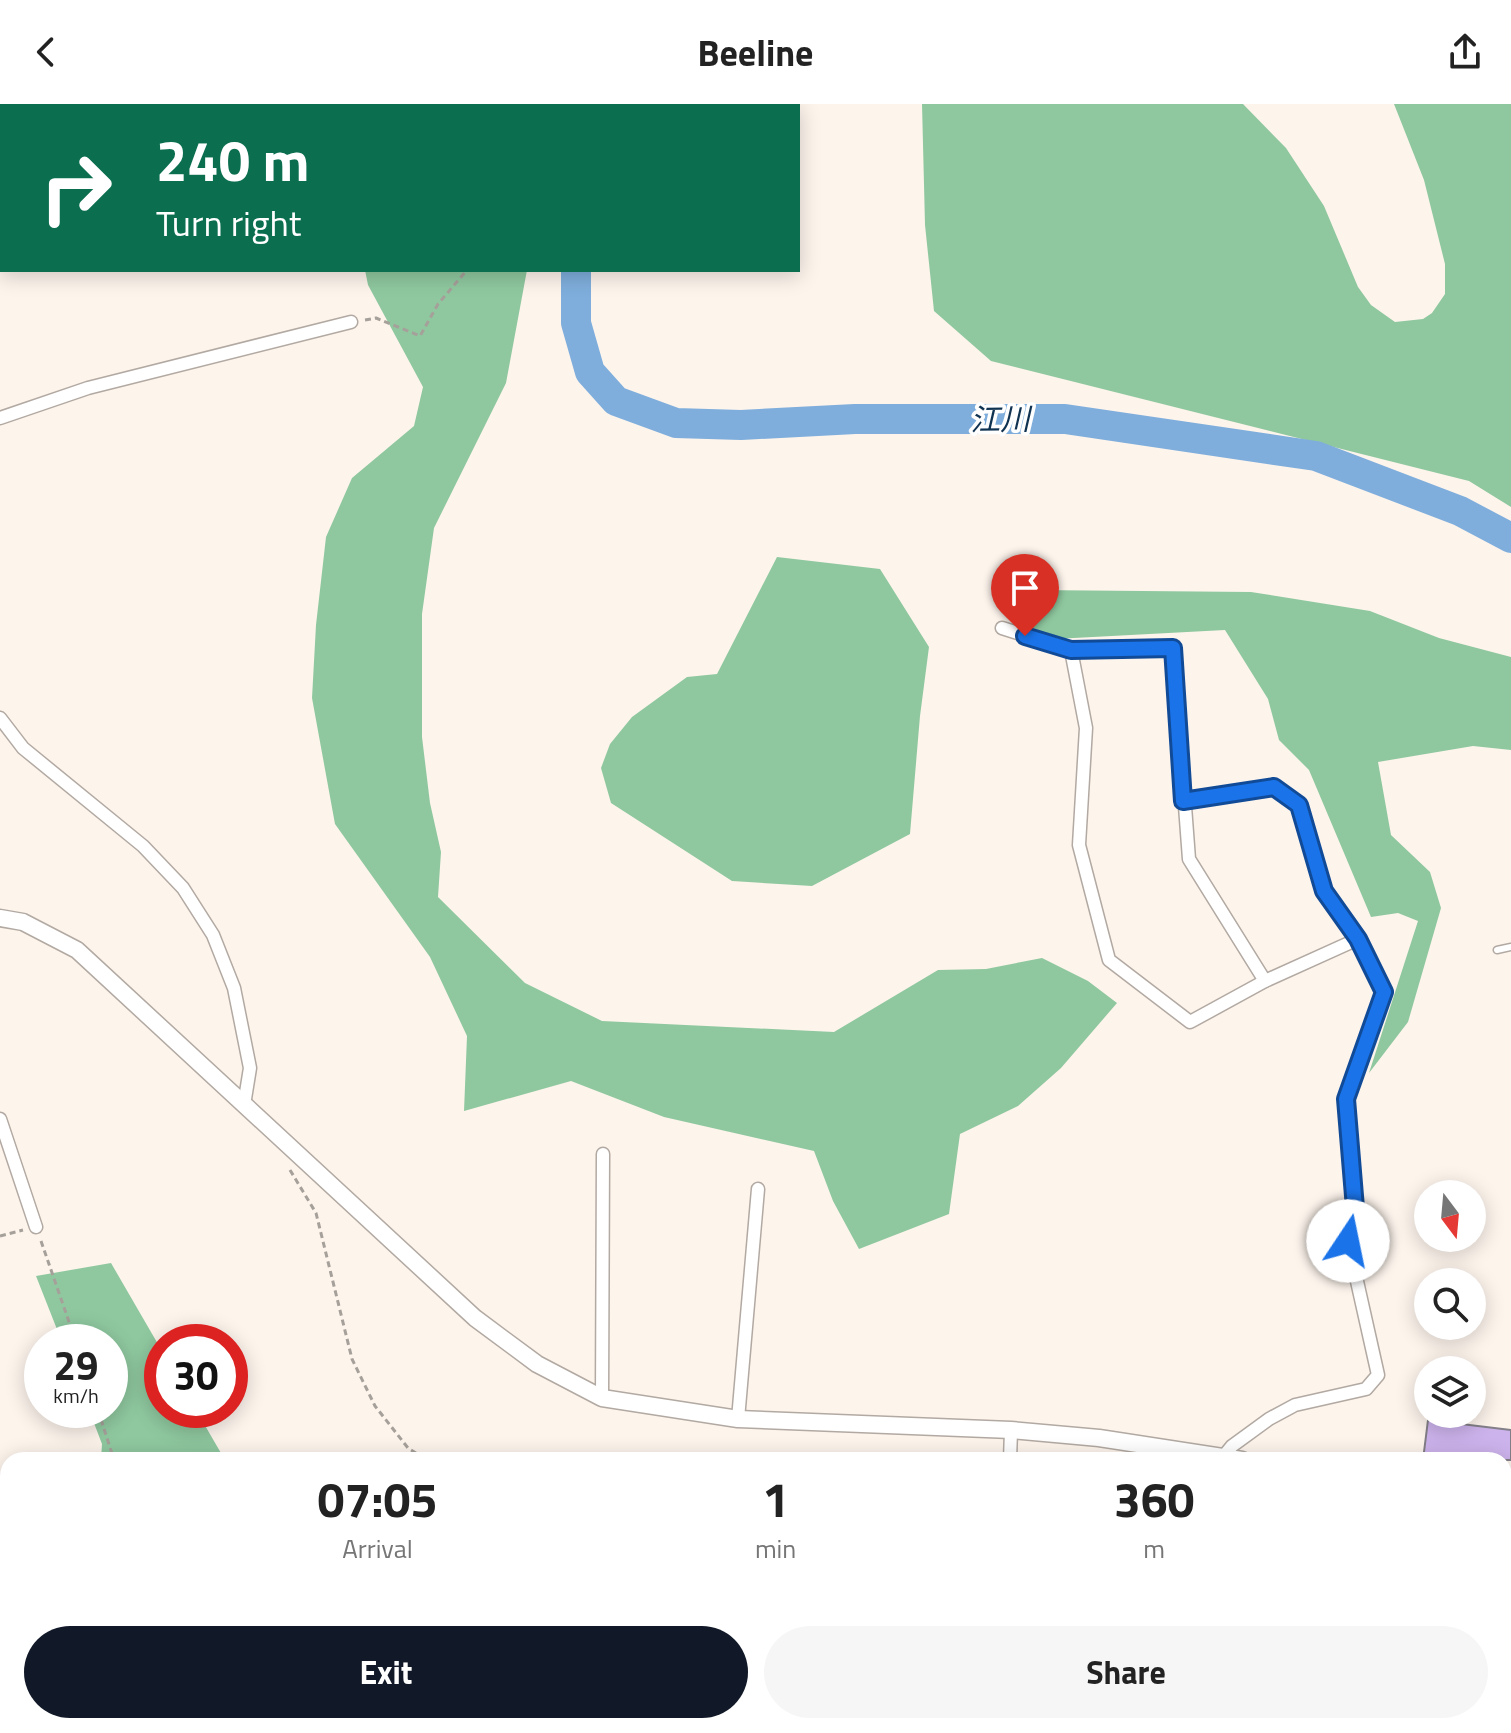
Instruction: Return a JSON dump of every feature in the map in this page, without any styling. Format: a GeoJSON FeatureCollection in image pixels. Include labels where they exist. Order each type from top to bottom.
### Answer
{"type":"FeatureCollection","features":[{"type":"Feature","properties":{"kind":"street"},"geometry":{"type":"LineString","coordinates":[[0,418],[88,388],[351,322]]}},
{"type":"Feature","properties":{"kind":"street"},"geometry":{"type":"LineString","coordinates":[[1002,628],[1071,650],[1173,648],[1189,859],[1265,981]]}},
{"type":"Feature","properties":{"kind":"street"},"geometry":{"type":"LineString","coordinates":[[1071,650],[1086,728],[1079,845],[1109,960],[1190,1022],[1265,981],[1358,939]]}},
{"type":"Feature","properties":{"kind":"street"},"geometry":{"type":"LineString","coordinates":[[0,718],[23,748],[143,846],[191,900],[213,935],[234,988],[250,1068],[244,1105]]}},
{"type":"Feature","properties":{"kind":"street"},"geometry":{"type":"LineString","coordinates":[[1183,801],[1274,787],[1299,805],[1324,891],[1358,939],[1384,992],[1346,1099],[1356,1220],[1348,1241],[1378,1375],[1366,1389],[1295,1405],[1269,1419],[1227,1452]]}},
{"type":"Feature","properties":{"kind":"street"},"geometry":{"type":"LineString","coordinates":[[0,918],[23,922],[77,950],[475,1318],[537,1364],[602,1398],[738,1419],[1011,1430],[1099,1438],[1190,1452]]}},
{"type":"Feature","properties":{"kind":"street"},"geometry":{"type":"LineString","coordinates":[[0,1119],[36,1227]]}},
{"type":"Feature","properties":{"kind":"street"},"geometry":{"type":"LineString","coordinates":[[602,1398],[603,1154]]}},
{"type":"Feature","properties":{"kind":"street"},"geometry":{"type":"LineString","coordinates":[[738,1419],[758,1189]]}},
{"type":"Feature","properties":{"kind":"street"},"geometry":{"type":"LineString","coordinates":[[1010,1452],[1011,1430]]}},
{"type":"Feature","properties":{"kind":"lane"},"geometry":{"type":"LineString","coordinates":[[1497,950],[1511,947]]}},
{"type":"Feature","properties":{"kind":"path"},"geometry":{"type":"LineString","coordinates":[[351,322],[376,318],[420,336],[438,304],[465,272]]}},
{"type":"Feature","properties":{"kind":"path"},"geometry":{"type":"LineString","coordinates":[[287,1144],[291,1172],[316,1213],[352,1359],[375,1406],[414,1452]]}},
{"type":"Feature","properties":{"kind":"path"},"geometry":{"type":"LineString","coordinates":[[0,1236],[36,1227],[70,1324]]}},
{"type":"Feature","properties":{"kind":"path"},"geometry":{"type":"LineString","coordinates":[[104,1428],[111,1452]]}},
{"type":"Feature","properties":{"kind":"green space"},"geometry":{"type":"Polygon","coordinates":[[[922,104],[1243,104],[1286,148],[1324,206],[1358,287],[1371,305],[1395,322],[1423,319],[1432,313],[1445,294],[1445,264],[1424,180],[1394,104],[1511,104],[1511,507],[1469,481],[991,361],[934,311],[925,225],[922,104]]]}},
{"type":"Feature","properties":{"kind":"green space"},"geometry":{"type":"Polygon","coordinates":[[[365,272],[527,272],[506,383],[434,528],[422,614],[422,737],[430,803],[441,852],[438,897],[525,983],[602,1021],[834,1032],[938,970],[986,969],[1042,958],[1088,981],[1117,1003],[1061,1068],[1018,1106],[960,1134],[949,1214],[859,1249],[833,1201],[814,1151],[664,1117],[571,1081],[464,1111],[467,1036],[430,957],[335,824],[312,698],[326,537],[352,478],[414,426],[423,387],[368,285],[365,272]]]}},
{"type":"Feature","properties":{"kind":"green space"},"geometry":{"type":"Polygon","coordinates":[[[777,557],[880,569],[929,647],[910,834],[812,886],[732,881],[611,803],[601,768],[610,744],[632,717],[687,677],[717,674],[777,557]]]}},
{"type":"Feature","properties":{"kind":"green space"},"geometry":{"type":"Polygon","coordinates":[[[1034,590],[1251,592],[1370,611],[1439,638],[1511,657],[1511,750],[1473,746],[1378,762],[1391,835],[1430,872],[1441,908],[1408,1022],[1369,1073],[1418,921],[1398,913],[1371,917],[1309,770],[1279,740],[1268,699],[1225,630],[1055,639],[1022,623],[1034,590]]]}},
{"type":"Feature","properties":{"kind":"green space"},"geometry":{"type":"Polygon","coordinates":[[[111,1263],[146,1324],[144,1428],[206,1428],[220,1452],[102,1452],[96,1428],[128,1428],[128,1324],[55,1324],[36,1276],[111,1263]]]}},
{"type":"Feature","properties":{"kind":"building"},"geometry":{"type":"Polygon","coordinates":[[[1486,1427],[1511,1430],[1511,1452],[1424,1452],[1427,1428],[1486,1427]]]}},
{"type":"Feature","properties":{"kind":"waterway","name":"江川"},"geometry":{"type":"LineString","coordinates":[[576,272],[576,323],[590,372],[616,401],[676,423],[741,425],[855,419],[1065,419],[1316,456],[1460,511],[1511,538]]}},
{"type":"Feature","properties":{"kind":"route"},"geometry":{"type":"LineString","coordinates":[[1025,636],[1071,650],[1173,648],[1183,801],[1274,787],[1299,805],[1324,891],[1358,939],[1384,992],[1346,1099],[1356,1220],[1348,1241]]}}]}
